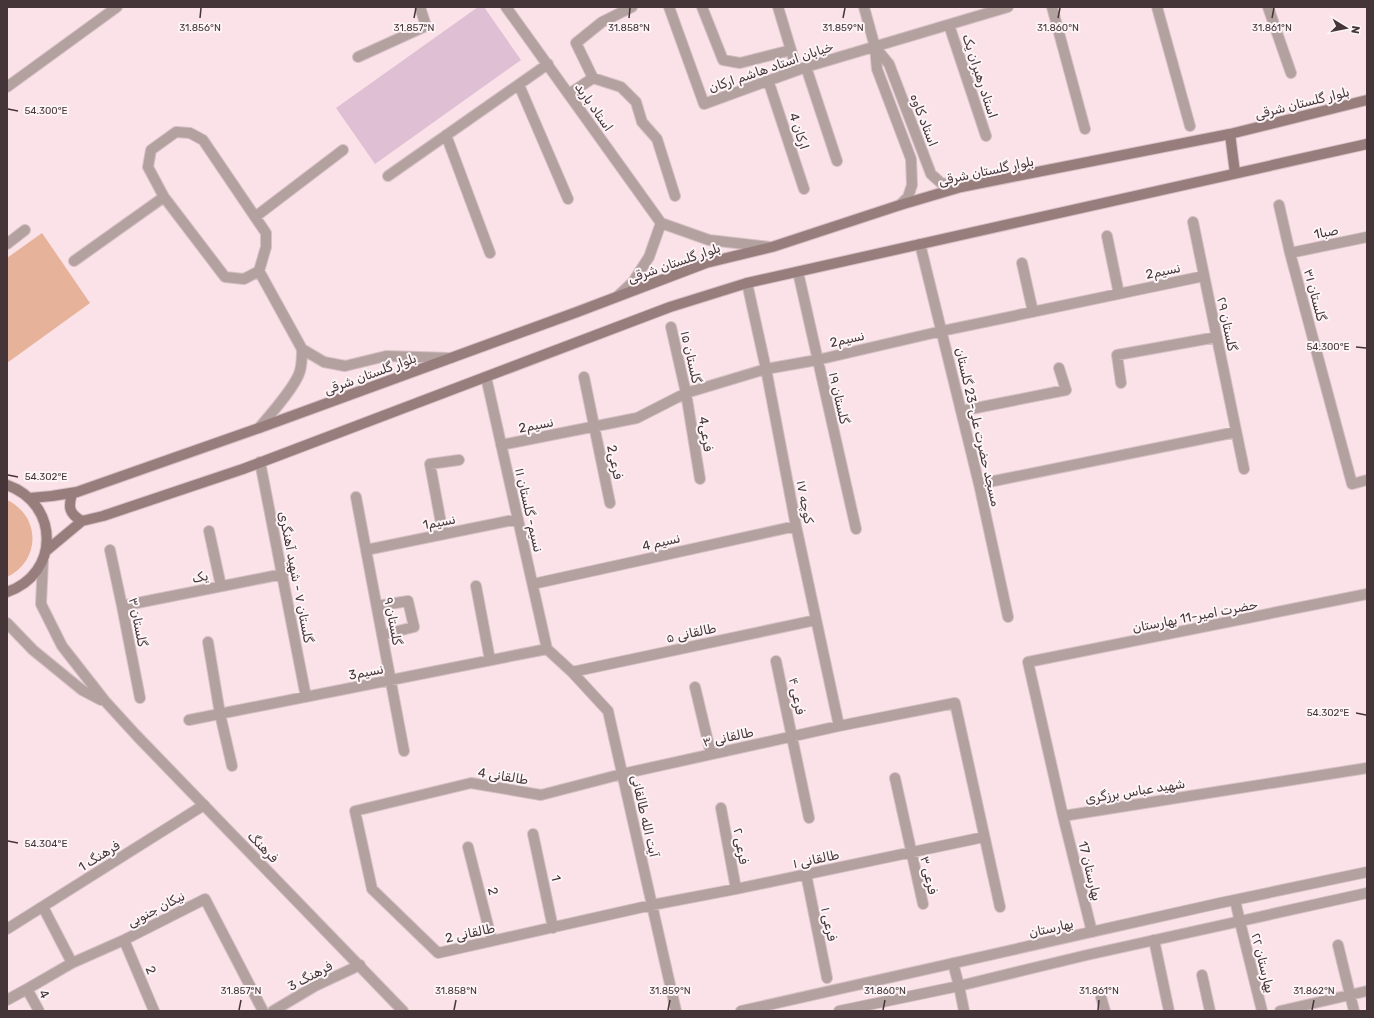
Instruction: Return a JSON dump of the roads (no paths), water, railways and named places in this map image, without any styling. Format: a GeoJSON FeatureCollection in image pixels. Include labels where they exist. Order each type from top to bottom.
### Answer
{"type":"FeatureCollection","features":[{"type":"Feature","properties":{"kind":"main road","name":"بلوار گلستان شرقی"},"geometry":{"type":"LineString","coordinates":[[30,498],[72,494],[260,428],[706,264],[772,247],[900,205],[961,187],[1230,134],[1367,100]]}},
{"type":"Feature","properties":{"kind":"main road"},"geometry":{"type":"LineString","coordinates":[[1230,134],[1235,173]]}},
{"type":"Feature","properties":{"kind":"main road"},"geometry":{"type":"LineString","coordinates":[[44,556],[82,521],[104,516],[228,474],[670,308],[746,283],[1367,144]]}},
{"type":"Feature","properties":{"kind":"main road"},"geometry":{"type":"LineString","coordinates":[[7,485],[17,489],[30,498],[39,509],[45,522],[47,536],[44,556],[33,577],[18,589],[7,592]]}},
{"type":"Feature","properties":{"kind":"main road"},"geometry":{"type":"LineString","coordinates":[[72,494],[70,511],[76,518],[82,521]]}},
{"type":"Feature","properties":{"kind":"street"},"geometry":{"type":"LineString","coordinates":[[7,87],[117,7]]}},
{"type":"Feature","properties":{"kind":"street"},"geometry":{"type":"LineString","coordinates":[[358,57],[426,26],[420,7]]}},
{"type":"Feature","properties":{"kind":"street","name":"استاد باربد"},"geometry":{"type":"LineString","coordinates":[[506,7],[661,223]]}},
{"type":"Feature","properties":{"kind":"street"},"geometry":{"type":"LineString","coordinates":[[632,7],[602,22],[576,43],[593,78],[621,87],[636,102],[642,122],[657,139],[675,196]]}},
{"type":"Feature","properties":{"kind":"street","name":"خیابان استاد هاشم ارکان"},"geometry":{"type":"LineString","coordinates":[[670,7],[704,104],[801,69],[1008,7]]}},
{"type":"Feature","properties":{"kind":"street"},"geometry":{"type":"LineString","coordinates":[[702,7],[723,60],[740,63],[790,50]]}},
{"type":"Feature","properties":{"kind":"street"},"geometry":{"type":"LineString","coordinates":[[778,7],[790,50],[801,69],[837,160]]}},
{"type":"Feature","properties":{"kind":"street","name":"استاد کاوه"},"geometry":{"type":"LineString","coordinates":[[864,7],[875,47],[877,69],[911,159],[912,185],[908,197],[900,205]]}},
{"type":"Feature","properties":{"kind":"street"},"geometry":{"type":"LineString","coordinates":[[1052,7],[1085,129]]}},
{"type":"Feature","properties":{"kind":"street"},"geometry":{"type":"LineString","coordinates":[[1157,7],[1190,126]]}},
{"type":"Feature","properties":{"kind":"street"},"geometry":{"type":"LineString","coordinates":[[1268,7],[1291,73]]}},
{"type":"Feature","properties":{"kind":"street","name":"استاد رهبران یک"},"geometry":{"type":"LineString","coordinates":[[949,25],[986,136]]}},
{"type":"Feature","properties":{"kind":"street","name":"استاد کاوه"},"geometry":{"type":"LineString","coordinates":[[875,47],[889,64],[931,174],[941,183],[961,187]]}},
{"type":"Feature","properties":{"kind":"street"},"geometry":{"type":"LineString","coordinates":[[388,176],[548,64]]}},
{"type":"Feature","properties":{"kind":"street"},"geometry":{"type":"LineString","coordinates":[[569,94],[593,78]]}},
{"type":"Feature","properties":{"kind":"street","name":"ارکان 4"},"geometry":{"type":"LineString","coordinates":[[768,80],[804,189]]}},
{"type":"Feature","properties":{"kind":"street"},"geometry":{"type":"LineString","coordinates":[[519,85],[568,199]]}},
{"type":"Feature","properties":{"kind":"street"},"geometry":{"type":"LineString","coordinates":[[259,271],[244,279],[225,277],[164,197],[148,167],[151,150],[176,132],[190,133],[203,140],[266,234],[266,247],[259,271],[302,349],[302,361],[300,373],[260,428]]}},
{"type":"Feature","properties":{"kind":"street"},"geometry":{"type":"LineString","coordinates":[[446,135],[490,253]]}},
{"type":"Feature","properties":{"kind":"street"},"geometry":{"type":"LineString","coordinates":[[255,217],[343,150]]}},
{"type":"Feature","properties":{"kind":"street"},"geometry":{"type":"LineString","coordinates":[[74,261],[164,197]]}},
{"type":"Feature","properties":{"kind":"street","name":"گلستان ۳۱"},"geometry":{"type":"LineString","coordinates":[[1279,205],[1290,253],[1352,484],[1367,480]]}},
{"type":"Feature","properties":{"kind":"street","name":"گلستان ۲۹"},"geometry":{"type":"LineString","coordinates":[[1193,222],[1244,470]]}},
{"type":"Feature","properties":{"kind":"street"},"geometry":{"type":"LineString","coordinates":[[618,297],[633,282],[649,257],[661,223],[709,240],[772,247]]}},
{"type":"Feature","properties":{"kind":"street"},"geometry":{"type":"LineString","coordinates":[[7,244],[25,230]]}},
{"type":"Feature","properties":{"kind":"street"},"geometry":{"type":"LineString","coordinates":[[1107,236],[1119,294]]}},
{"type":"Feature","properties":{"kind":"street","name":"صبا1"},"geometry":{"type":"LineString","coordinates":[[1290,253],[1367,237]]}},
{"type":"Feature","properties":{"kind":"street","name":"مسجد حضرت علی-23 گلستان"},"geometry":{"type":"LineString","coordinates":[[920,244],[979,484],[1008,617]]}},
{"type":"Feature","properties":{"kind":"street"},"geometry":{"type":"LineString","coordinates":[[1022,263],[1033,312]]}},
{"type":"Feature","properties":{"kind":"street","name":"گلستان ۱۹"},"geometry":{"type":"LineString","coordinates":[[798,272],[856,530]]}},
{"type":"Feature","properties":{"kind":"street","name":"نسیم2"},"geometry":{"type":"LineString","coordinates":[[501,445],[637,418],[686,393],[766,369],[817,360],[942,331],[1204,276]]}},
{"type":"Feature","properties":{"kind":"street","name":"کوچه ۱۷"},"geometry":{"type":"LineString","coordinates":[[746,283],[766,369],[796,526],[840,726]]}},
{"type":"Feature","properties":{"kind":"street","name":"گلستان ۱۵"},"geometry":{"type":"LineString","coordinates":[[670,328],[686,393]]}},
{"type":"Feature","properties":{"kind":"street"},"geometry":{"type":"LineString","coordinates":[[1121,383],[1117,355],[1217,338]]}},
{"type":"Feature","properties":{"kind":"street"},"geometry":{"type":"LineString","coordinates":[[302,349],[324,362],[345,366],[386,356],[451,358]]}},
{"type":"Feature","properties":{"kind":"street"},"geometry":{"type":"LineString","coordinates":[[961,411],[1066,390],[1059,368]]}},
{"type":"Feature","properties":{"kind":"street","name":"نسیم- گلستان ۱۱"},"geometry":{"type":"LineString","coordinates":[[486,377],[547,649]]}},
{"type":"Feature","properties":{"kind":"street","name":"فرعی2"},"geometry":{"type":"LineString","coordinates":[[584,377],[610,502]]}},
{"type":"Feature","properties":{"kind":"street","name":"فرعی4"},"geometry":{"type":"LineString","coordinates":[[686,393],[700,479]]}},
{"type":"Feature","properties":{"kind":"street"},"geometry":{"type":"LineString","coordinates":[[979,484],[1236,432]]}},
{"type":"Feature","properties":{"kind":"street"},"geometry":{"type":"LineString","coordinates":[[444,534],[430,464],[459,460]]}},
{"type":"Feature","properties":{"kind":"street","name":"گلستان ۷ - شهید آهنگری"},"geometry":{"type":"LineString","coordinates":[[260,462],[306,697]]}},
{"type":"Feature","properties":{"kind":"street","name":"گلستان ۹"},"geometry":{"type":"LineString","coordinates":[[356,497],[404,751]]}},
{"type":"Feature","properties":{"kind":"street","name":"نسیم1"},"geometry":{"type":"LineString","coordinates":[[366,550],[518,519]]}},
{"type":"Feature","properties":{"kind":"street","name":"نسیم 4"},"geometry":{"type":"LineString","coordinates":[[533,584],[796,526]]}},
{"type":"Feature","properties":{"kind":"street"},"geometry":{"type":"LineString","coordinates":[[209,531],[221,586]]}},
{"type":"Feature","properties":{"kind":"street","name":"گلستان ۳"},"geometry":{"type":"LineString","coordinates":[[110,550],[140,698]]}},
{"type":"Feature","properties":{"kind":"street","name":"فرهنگ"},"geometry":{"type":"LineString","coordinates":[[44,556],[41,604],[62,646],[105,701],[403,1011]]}},
{"type":"Feature","properties":{"kind":"street","name":"یک"},"geometry":{"type":"LineString","coordinates":[[122,606],[283,574]]}},
{"type":"Feature","properties":{"kind":"street"},"geometry":{"type":"LineString","coordinates":[[476,586],[490,660]]}},
{"type":"Feature","properties":{"kind":"street","name":"حضرت امیر-11 بهارستان"},"geometry":{"type":"LineString","coordinates":[[1063,816],[1028,662],[1367,594]]}},
{"type":"Feature","properties":{"kind":"street"},"geometry":{"type":"LineString","coordinates":[[377,606],[408,601],[414,626],[382,635]]}},
{"type":"Feature","properties":{"kind":"street","name":"طالقانی ۵"},"geometry":{"type":"LineString","coordinates":[[572,672],[816,620]]}},
{"type":"Feature","properties":{"kind":"street","name":"فرهنگ"},"geometry":{"type":"LineString","coordinates":[[7,623],[33,650],[82,690],[105,701]]}},
{"type":"Feature","properties":{"kind":"street"},"geometry":{"type":"LineString","coordinates":[[208,642],[220,714],[232,766]]}},
{"type":"Feature","properties":{"kind":"street","name":"نسیم3"},"geometry":{"type":"LineString","coordinates":[[189,720],[547,649]]}},
{"type":"Feature","properties":{"kind":"street","name":"آیت الله طالقانی"},"geometry":{"type":"LineString","coordinates":[[547,649],[572,672],[608,711],[676,1011]]}},
{"type":"Feature","properties":{"kind":"street","name":"فرعی ۴"},"geometry":{"type":"LineString","coordinates":[[776,661],[809,818]]}},
{"type":"Feature","properties":{"kind":"street"},"geometry":{"type":"LineString","coordinates":[[695,687],[711,754]]}},
{"type":"Feature","properties":{"kind":"street","name":"طالقانی ۳"},"geometry":{"type":"LineString","coordinates":[[622,774],[792,736],[955,703],[984,837]]}},
{"type":"Feature","properties":{"kind":"street","name":"شهید عباس برزگری"},"geometry":{"type":"LineString","coordinates":[[1063,816],[1367,768]]}},
{"type":"Feature","properties":{"kind":"street","name":"طالقانی 4"},"geometry":{"type":"LineString","coordinates":[[356,811],[471,783],[541,795],[622,774]]}},
{"type":"Feature","properties":{"kind":"street"},"geometry":{"type":"LineString","coordinates":[[894,778],[911,853]]}},
{"type":"Feature","properties":{"kind":"street","name":"فرهنگ 1"},"geometry":{"type":"LineString","coordinates":[[7,929],[204,805]]}},
{"type":"Feature","properties":{"kind":"street","name":"فرعی ۲"},"geometry":{"type":"LineString","coordinates":[[721,808],[736,889]]}},
{"type":"Feature","properties":{"kind":"street","name":"طالقانی 2"},"geometry":{"type":"LineString","coordinates":[[356,811],[372,889],[438,953],[652,905]]}},
{"type":"Feature","properties":{"kind":"street","name":"بهارستان 17"},"geometry":{"type":"LineString","coordinates":[[1063,816],[1092,932]]}},
{"type":"Feature","properties":{"kind":"street","name":"1"},"geometry":{"type":"LineString","coordinates":[[533,834],[554,928]]}},
{"type":"Feature","properties":{"kind":"street"},"geometry":{"type":"LineString","coordinates":[[984,837],[1000,907]]}},
{"type":"Feature","properties":{"kind":"street","name":"طالقانی ۱"},"geometry":{"type":"LineString","coordinates":[[652,905],[984,837]]}},
{"type":"Feature","properties":{"kind":"street","name":"2"},"geometry":{"type":"LineString","coordinates":[[468,847],[492,941]]}},
{"type":"Feature","properties":{"kind":"street","name":"فرعی ۳"},"geometry":{"type":"LineString","coordinates":[[911,853],[923,904]]}},
{"type":"Feature","properties":{"kind":"street","name":"بهارستان"},"geometry":{"type":"LineString","coordinates":[[741,1011],[1235,900],[1367,872]]}},
{"type":"Feature","properties":{"kind":"street","name":"فرعی ۱"},"geometry":{"type":"LineString","coordinates":[[806,874],[827,978]]}},
{"type":"Feature","properties":{"kind":"street"},"geometry":{"type":"LineString","coordinates":[[839,1011],[958,986],[1087,955],[1367,893]]}},
{"type":"Feature","properties":{"kind":"street","name":"نیکان جنوبی"},"geometry":{"type":"LineString","coordinates":[[7,1000],[72,963],[124,940],[205,899],[263,1011]]}},
{"type":"Feature","properties":{"kind":"street","name":"بهارستان ۲۲"},"geometry":{"type":"LineString","coordinates":[[1235,900],[1262,1011]]}},
{"type":"Feature","properties":{"kind":"street"},"geometry":{"type":"LineString","coordinates":[[43,907],[72,963]]}},
{"type":"Feature","properties":{"kind":"street","name":"2"},"geometry":{"type":"LineString","coordinates":[[124,940],[154,1011]]}},
{"type":"Feature","properties":{"kind":"street"},"geometry":{"type":"LineString","coordinates":[[1154,940],[1169,1011]]}},
{"type":"Feature","properties":{"kind":"street"},"geometry":{"type":"LineString","coordinates":[[1338,945],[1354,1011]]}},
{"type":"Feature","properties":{"kind":"street"},"geometry":{"type":"LineString","coordinates":[[954,963],[964,1011]]}},
{"type":"Feature","properties":{"kind":"street","name":"فرهنگ 3"},"geometry":{"type":"LineString","coordinates":[[273,1011],[315,986],[360,965]]}},
{"type":"Feature","properties":{"kind":"street"},"geometry":{"type":"LineString","coordinates":[[1202,976],[1210,1011]]}},
{"type":"Feature","properties":{"kind":"street","name":"4"},"geometry":{"type":"LineString","coordinates":[[27,989],[39,1011]]}},
{"type":"Feature","properties":{"kind":"street"},"geometry":{"type":"LineString","coordinates":[[1280,1011],[1367,991]]}},
{"type":"Feature","properties":{"kind":"street"},"geometry":{"type":"LineString","coordinates":[[1101,997],[1104,1011]]}}]}
